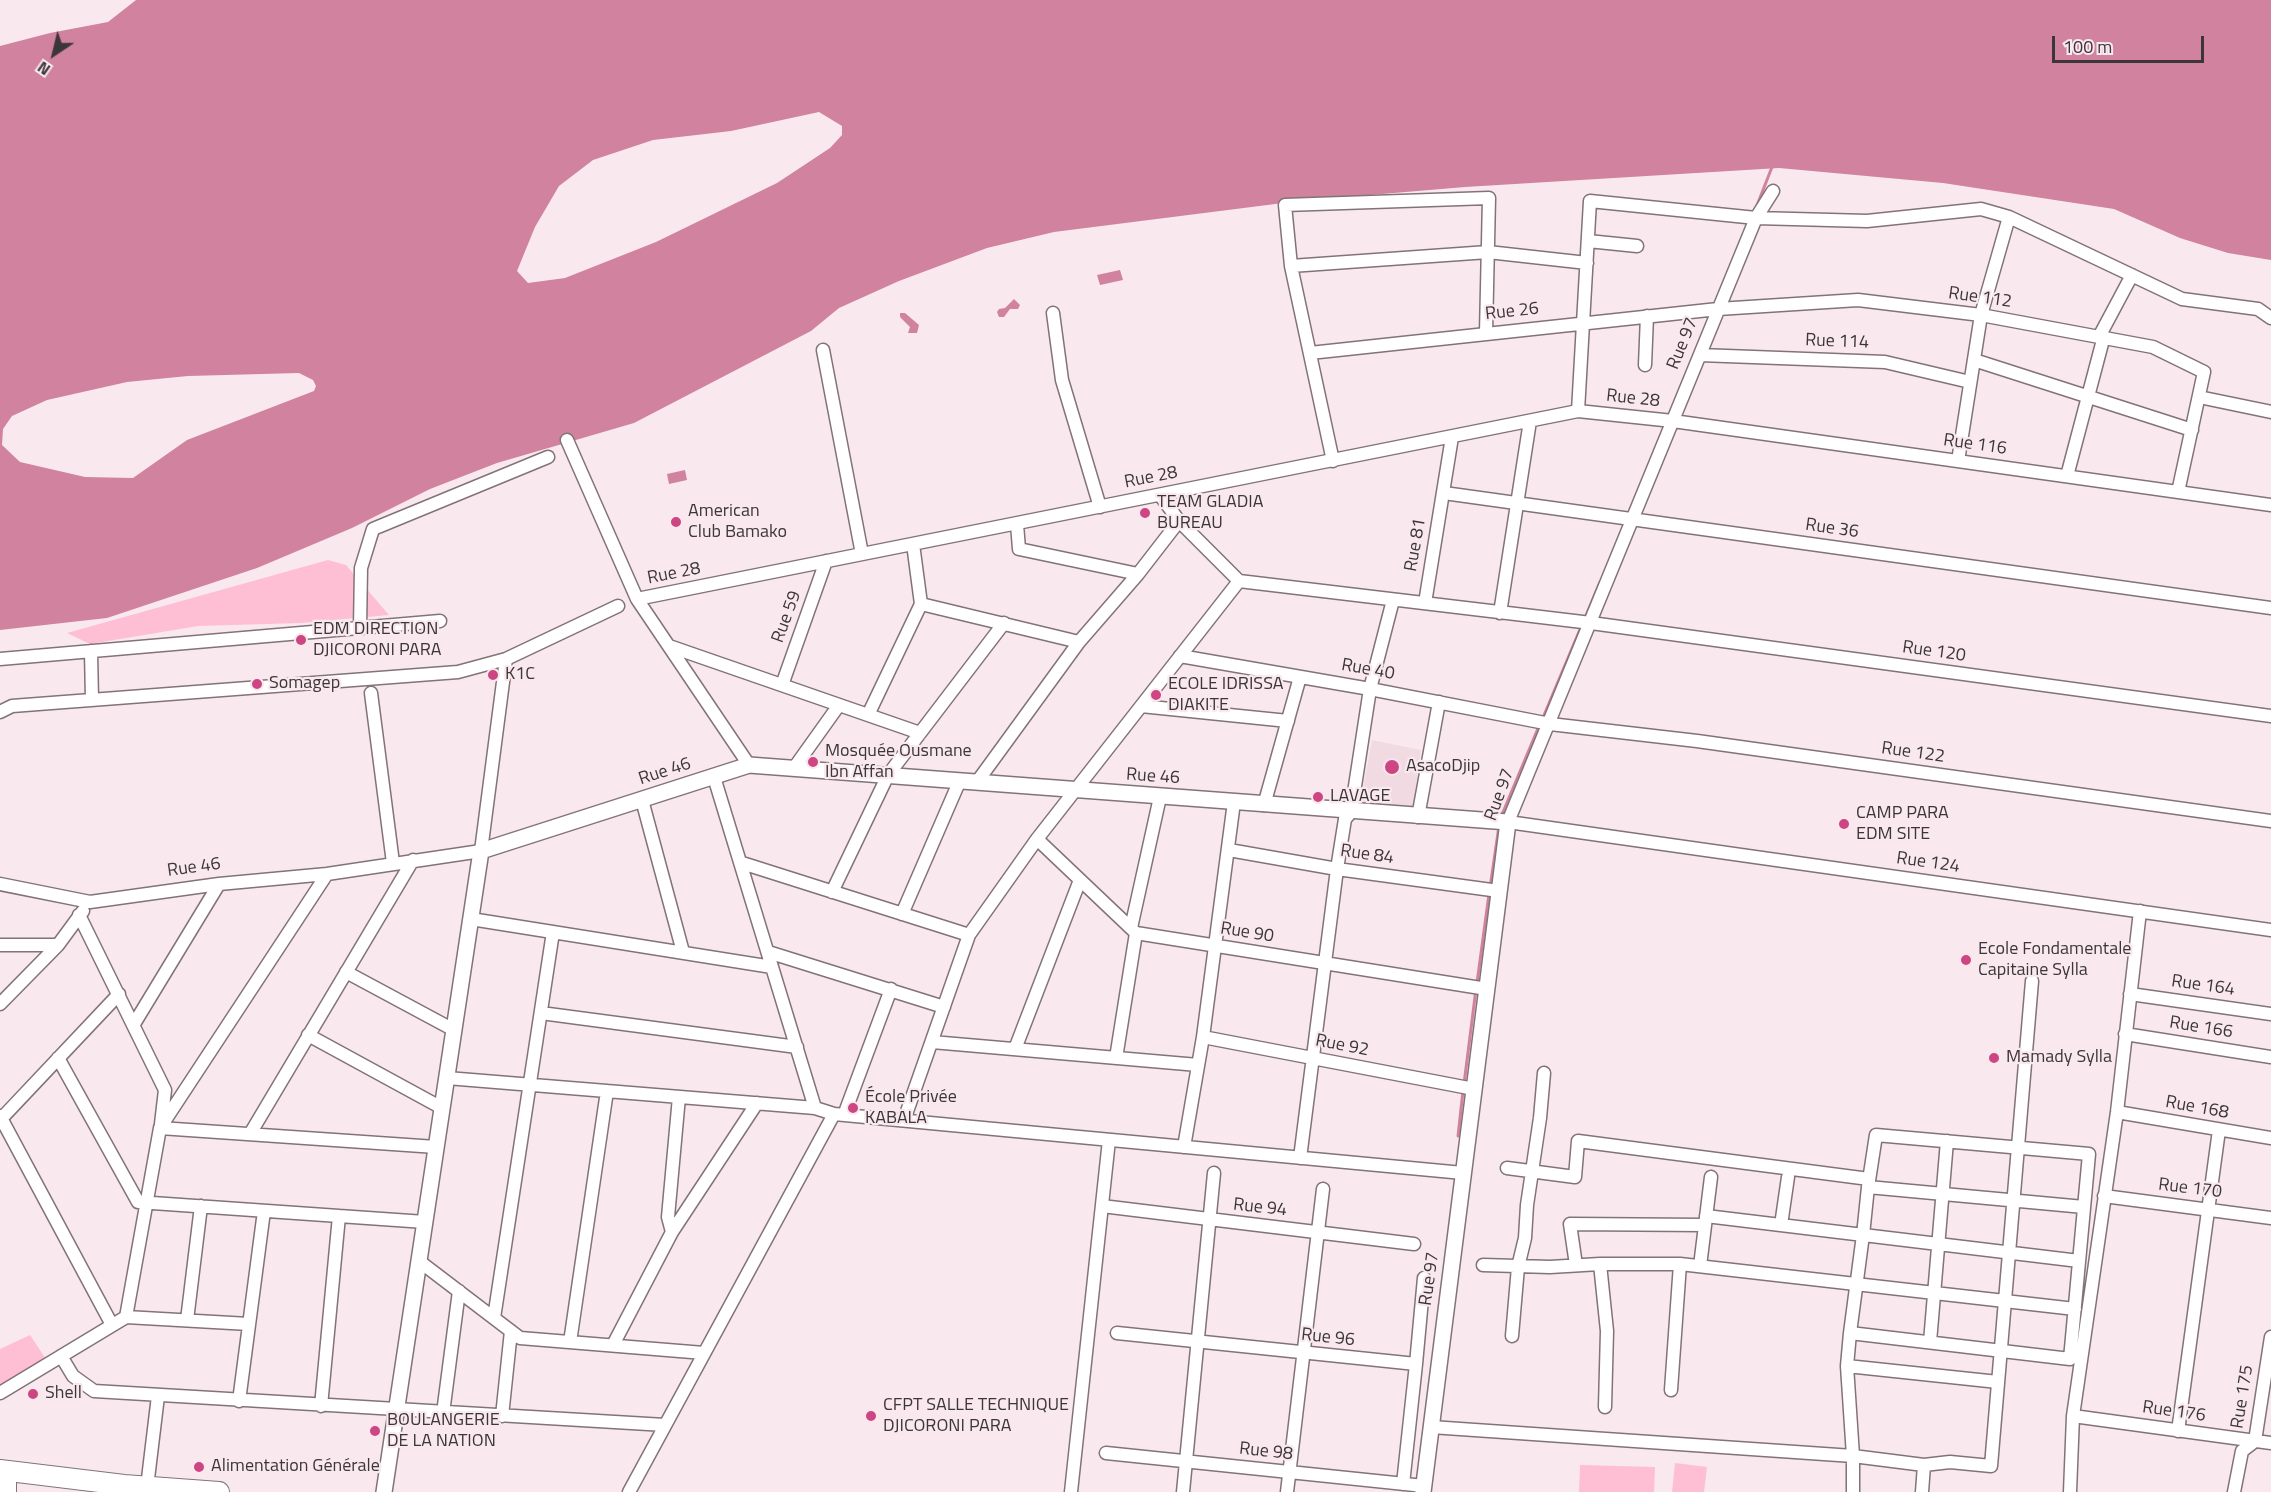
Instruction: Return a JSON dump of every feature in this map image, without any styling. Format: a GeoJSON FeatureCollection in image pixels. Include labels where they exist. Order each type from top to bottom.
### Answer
{"type":"FeatureCollection","features":[{"type":"Feature","properties":{"kind":"highway"},"geometry":{"type":"LineString","coordinates":[[5,1481],[34,1476],[219,1492]]}},
{"type":"Feature","properties":{"kind":"street","name":"Rue 97"},"geometry":{"type":"LineString","coordinates":[[1423,1489],[1463,1173],[1466,1088],[1480,989],[1499,891],[1508,822],[1756,219],[1773,191]]}},
{"type":"Feature","properties":{"kind":"street"},"geometry":{"type":"LineString","coordinates":[[1333,460],[1291,266],[1285,205],[1489,198],[1486,333]]}},
{"type":"Feature","properties":{"kind":"street"},"geometry":{"type":"LineString","coordinates":[[1578,411],[1590,201],[1756,219],[1867,221],[1981,209],[2009,216],[2182,299],[2258,309],[2271,318]]}},
{"type":"Feature","properties":{"kind":"street"},"geometry":{"type":"LineString","coordinates":[[1958,461],[1981,315],[2009,216]]}},
{"type":"Feature","properties":{"kind":"street"},"geometry":{"type":"LineString","coordinates":[[1588,241],[1636,246]]}},
{"type":"Feature","properties":{"kind":"street"},"geometry":{"type":"LineString","coordinates":[[1291,266],[1488,252],[1587,262]]}},
{"type":"Feature","properties":{"kind":"street"},"geometry":{"type":"LineString","coordinates":[[2067,476],[2102,336],[2132,275]]}},
{"type":"Feature","properties":{"kind":"street","name":"Rue 112"},"geometry":{"type":"LineString","coordinates":[[1719,309],[1858,300],[1981,315],[2153,347],[2204,372],[2178,492]]}},
{"type":"Feature","properties":{"kind":"street","name":"Rue 26"},"geometry":{"type":"LineString","coordinates":[[1310,353],[1719,309]]}},
{"type":"Feature","properties":{"kind":"street"},"geometry":{"type":"LineString","coordinates":[[1053,313],[1062,380],[1100,507]]}},
{"type":"Feature","properties":{"kind":"street"},"geometry":{"type":"LineString","coordinates":[[1645,365],[1647,316]]}},
{"type":"Feature","properties":{"kind":"street"},"geometry":{"type":"LineString","coordinates":[[823,350],[862,554]]}},
{"type":"Feature","properties":{"kind":"street","name":"Rue 114"},"geometry":{"type":"LineString","coordinates":[[1700,355],[1885,362],[1970,382]]}},
{"type":"Feature","properties":{"kind":"street"},"geometry":{"type":"LineString","coordinates":[[1974,360],[2192,430]]}},
{"type":"Feature","properties":{"kind":"street"},"geometry":{"type":"LineString","coordinates":[[2199,397],[2271,412]]}},
{"type":"Feature","properties":{"kind":"street","name":"Rue 28"},"geometry":{"type":"LineString","coordinates":[[637,599],[1578,411],[1673,421]]}},
{"type":"Feature","properties":{"kind":"street"},"geometry":{"type":"LineString","coordinates":[[1500,613],[1530,421]]}},
{"type":"Feature","properties":{"kind":"street","name":"Rue 116"},"geometry":{"type":"LineString","coordinates":[[1673,421],[2271,505]]}},
{"type":"Feature","properties":{"kind":"street"},"geometry":{"type":"LineString","coordinates":[[1444,493],[1452,437]]}},
{"type":"Feature","properties":{"kind":"street"},"geometry":{"type":"LineString","coordinates":[[567,440],[637,599],[749,765]]}},
{"type":"Feature","properties":{"kind":"street"},"geometry":{"type":"LineString","coordinates":[[360,628],[361,568],[373,529],[548,457]]}},
{"type":"Feature","properties":{"kind":"street","name":"Rue 36"},"geometry":{"type":"LineString","coordinates":[[1444,493],[2271,608]]}},
{"type":"Feature","properties":{"kind":"street","name":"Rue 81"},"geometry":{"type":"LineString","coordinates":[[1425,603],[1444,493]]}},
{"type":"Feature","properties":{"kind":"street"},"geometry":{"type":"LineString","coordinates":[[904,1120],[969,936],[1037,839],[1239,581],[1179,521],[1160,495]]}},
{"type":"Feature","properties":{"kind":"street"},"geometry":{"type":"LineString","coordinates":[[977,782],[1079,642],[1138,574],[1179,521]]}},
{"type":"Feature","properties":{"kind":"street"},"geometry":{"type":"LineString","coordinates":[[1017,524],[1019,549],[1138,574]]}},
{"type":"Feature","properties":{"kind":"street"},"geometry":{"type":"LineString","coordinates":[[868,715],[921,604],[912,544]]}},
{"type":"Feature","properties":{"kind":"street","name":"Rue 59"},"geometry":{"type":"LineString","coordinates":[[782,685],[826,561]]}},
{"type":"Feature","properties":{"kind":"street","name":"Rue 120"},"geometry":{"type":"LineString","coordinates":[[1239,581],[1591,623],[2271,716]]}},
{"type":"Feature","properties":{"kind":"street"},"geometry":{"type":"LineString","coordinates":[[1300,1158],[1323,964],[1337,869],[1346,819],[1351,812],[1370,688],[1393,600]]}},
{"type":"Feature","properties":{"kind":"street"},"geometry":{"type":"LineString","coordinates":[[921,604],[1079,642]]}},
{"type":"Feature","properties":{"kind":"street"},"geometry":{"type":"LineString","coordinates":[[0,712],[12,706],[458,672],[506,659],[618,606]]}},
{"type":"Feature","properties":{"kind":"street"},"geometry":{"type":"LineString","coordinates":[[0,659],[440,621]]}},
{"type":"Feature","properties":{"kind":"street"},"geometry":{"type":"LineString","coordinates":[[832,892],[888,775],[1004,623]]}},
{"type":"Feature","properties":{"kind":"street"},"geometry":{"type":"LineString","coordinates":[[669,646],[920,733]]}},
{"type":"Feature","properties":{"kind":"street"},"geometry":{"type":"LineString","coordinates":[[91,651],[92,700]]}},
{"type":"Feature","properties":{"kind":"street","name":"Rue 40"},"geometry":{"type":"LineString","coordinates":[[1180,656],[1370,688],[1550,724]]}},
{"type":"Feature","properties":{"kind":"street"},"geometry":{"type":"LineString","coordinates":[[384,1492],[481,851],[506,659]]}},
{"type":"Feature","properties":{"kind":"street"},"geometry":{"type":"LineString","coordinates":[[1264,805],[1300,677]]}},
{"type":"Feature","properties":{"kind":"street"},"geometry":{"type":"LineString","coordinates":[[371,693],[393,863]]}},
{"type":"Feature","properties":{"kind":"street"},"geometry":{"type":"LineString","coordinates":[[1418,817],[1439,702]]}},
{"type":"Feature","properties":{"kind":"street"},"geometry":{"type":"LineString","coordinates":[[795,768],[839,705]]}},
{"type":"Feature","properties":{"kind":"street"},"geometry":{"type":"LineString","coordinates":[[1141,706],[1288,721]]}},
{"type":"Feature","properties":{"kind":"street","name":"Rue 122"},"geometry":{"type":"LineString","coordinates":[[1550,724],[1697,741],[2271,821]]}},
{"type":"Feature","properties":{"kind":"street","name":"Rue 46"},"geometry":{"type":"LineString","coordinates":[[0,884],[90,902],[219,884],[327,874],[481,851],[749,765],[1508,822]]}},
{"type":"Feature","properties":{"kind":"street"},"geometry":{"type":"LineString","coordinates":[[714,777],[815,1108]]}},
{"type":"Feature","properties":{"kind":"street"},"geometry":{"type":"LineString","coordinates":[[902,914],[960,780]]}},
{"type":"Feature","properties":{"kind":"street"},"geometry":{"type":"LineString","coordinates":[[1116,1058],[1134,931],[1160,797]]}},
{"type":"Feature","properties":{"kind":"street"},"geometry":{"type":"LineString","coordinates":[[642,800],[683,952]]}},
{"type":"Feature","properties":{"kind":"street"},"geometry":{"type":"LineString","coordinates":[[1184,1147],[1203,1037],[1234,802]]}},
{"type":"Feature","properties":{"kind":"street","name":"Rue 124"},"geometry":{"type":"LineString","coordinates":[[1508,822],[2271,930]]}},
{"type":"Feature","properties":{"kind":"street"},"geometry":{"type":"LineString","coordinates":[[1037,839],[1134,931]]}},
{"type":"Feature","properties":{"kind":"street","name":"Rue 84"},"geometry":{"type":"LineString","coordinates":[[1229,850],[1337,869],[1499,891]]}},
{"type":"Feature","properties":{"kind":"street"},"geometry":{"type":"LineString","coordinates":[[250,1134],[413,860]]}},
{"type":"Feature","properties":{"kind":"street"},"geometry":{"type":"LineString","coordinates":[[742,863],[969,936]]}},
{"type":"Feature","properties":{"kind":"street"},"geometry":{"type":"LineString","coordinates":[[160,1128],[327,874]]}},
{"type":"Feature","properties":{"kind":"street"},"geometry":{"type":"LineString","coordinates":[[1015,1049],[1080,880]]}},
{"type":"Feature","properties":{"kind":"street"},"geometry":{"type":"LineString","coordinates":[[134,1024],[219,884]]}},
{"type":"Feature","properties":{"kind":"street"},"geometry":{"type":"LineString","coordinates":[[0,1004],[58,945],[90,902]]}},
{"type":"Feature","properties":{"kind":"street"},"geometry":{"type":"LineString","coordinates":[[2074,1490],[2073,1416],[2117,1112],[2140,911]]}},
{"type":"Feature","properties":{"kind":"street"},"geometry":{"type":"LineString","coordinates":[[79,915],[165,1090],[126,1317]]}},
{"type":"Feature","properties":{"kind":"street"},"geometry":{"type":"LineString","coordinates":[[471,919],[772,967]]}},
{"type":"Feature","properties":{"kind":"street","name":"Rue 90"},"geometry":{"type":"LineString","coordinates":[[1134,931],[1480,989]]}},
{"type":"Feature","properties":{"kind":"street"},"geometry":{"type":"LineString","coordinates":[[494,1318],[553,932]]}},
{"type":"Feature","properties":{"kind":"street"},"geometry":{"type":"LineString","coordinates":[[0,945],[58,945]]}},
{"type":"Feature","properties":{"kind":"street"},"geometry":{"type":"LineString","coordinates":[[768,952],[944,1007]]}},
{"type":"Feature","properties":{"kind":"street"},"geometry":{"type":"LineString","coordinates":[[346,972],[454,1030]]}},
{"type":"Feature","properties":{"kind":"street"},"geometry":{"type":"LineString","coordinates":[[1431,1427],[1853,1456],[1924,1465],[1950,1462],[1990,1466],[2032,981]]}},
{"type":"Feature","properties":{"kind":"street"},"geometry":{"type":"LineString","coordinates":[[629,1492],[704,1353],[839,1114],[891,989]]}},
{"type":"Feature","properties":{"kind":"street"},"geometry":{"type":"LineString","coordinates":[[112,1326],[1,1117],[119,994]]}},
{"type":"Feature","properties":{"kind":"street","name":"Rue 164"},"geometry":{"type":"LineString","coordinates":[[2130,994],[2271,1014]]}},
{"type":"Feature","properties":{"kind":"street"},"geometry":{"type":"LineString","coordinates":[[541,1013],[797,1047]]}},
{"type":"Feature","properties":{"kind":"street","name":"Rue 166"},"geometry":{"type":"LineString","coordinates":[[2125,1034],[2271,1058]]}},
{"type":"Feature","properties":{"kind":"street"},"geometry":{"type":"LineString","coordinates":[[308,1035],[442,1108]]}},
{"type":"Feature","properties":{"kind":"street","name":"Rue 92"},"geometry":{"type":"LineString","coordinates":[[1203,1037],[1466,1088]]}},
{"type":"Feature","properties":{"kind":"street"},"geometry":{"type":"LineString","coordinates":[[932,1042],[1198,1065]]}},
{"type":"Feature","properties":{"kind":"street"},"geometry":{"type":"LineString","coordinates":[[58,1058],[138,1202],[425,1222]]}},
{"type":"Feature","properties":{"kind":"street"},"geometry":{"type":"LineString","coordinates":[[1512,1336],[1518,1267],[1525,1238],[1544,1072]]}},
{"type":"Feature","properties":{"kind":"street"},"geometry":{"type":"LineString","coordinates":[[447,1078],[815,1108],[839,1114],[1463,1173]]}},
{"type":"Feature","properties":{"kind":"street"},"geometry":{"type":"LineString","coordinates":[[570,1342],[607,1091]]}},
{"type":"Feature","properties":{"kind":"street"},"geometry":{"type":"LineString","coordinates":[[672,1232],[668,1217],[679,1097]]}},
{"type":"Feature","properties":{"kind":"street"},"geometry":{"type":"LineString","coordinates":[[613,1346],[672,1232],[757,1103]]}},
{"type":"Feature","properties":{"kind":"street","name":"Rue 168"},"geometry":{"type":"LineString","coordinates":[[2117,1112],[2271,1138]]}},
{"type":"Feature","properties":{"kind":"street"},"geometry":{"type":"LineString","coordinates":[[160,1128],[436,1147]]}},
{"type":"Feature","properties":{"kind":"street"},"geometry":{"type":"LineString","coordinates":[[2178,1431],[2218,1130]]}},
{"type":"Feature","properties":{"kind":"street"},"geometry":{"type":"LineString","coordinates":[[1850,1333],[2070,1359],[2089,1154],[1876,1135],[1868,1183],[1863,1235],[1850,1333],[1847,1365],[1853,1492]]}},
{"type":"Feature","properties":{"kind":"street"},"geometry":{"type":"LineString","coordinates":[[1071,1492],[1109,1140]]}},
{"type":"Feature","properties":{"kind":"street"},"geometry":{"type":"LineString","coordinates":[[1507,1168],[1575,1177],[1578,1141],[1943,1194],[2084,1207]]}},
{"type":"Feature","properties":{"kind":"street"},"geometry":{"type":"LineString","coordinates":[[1930,1342],[1947,1141]]}},
{"type":"Feature","properties":{"kind":"street"},"geometry":{"type":"LineString","coordinates":[[1183,1492],[1214,1173]]}},
{"type":"Feature","properties":{"kind":"street"},"geometry":{"type":"LineString","coordinates":[[1700,1266],[1711,1177]]}},
{"type":"Feature","properties":{"kind":"street"},"geometry":{"type":"LineString","coordinates":[[1781,1225],[1788,1177]]}},
{"type":"Feature","properties":{"kind":"street"},"geometry":{"type":"LineString","coordinates":[[1287,1492],[1323,1189]]}},
{"type":"Feature","properties":{"kind":"street","name":"Rue 170"},"geometry":{"type":"LineString","coordinates":[[2104,1196],[2271,1218]]}},
{"type":"Feature","properties":{"kind":"street"},"geometry":{"type":"LineString","coordinates":[[188,1320],[201,1206]]}},
{"type":"Feature","properties":{"kind":"street","name":"Rue 94"},"geometry":{"type":"LineString","coordinates":[[1102,1206],[1209,1221],[1414,1244]]}},
{"type":"Feature","properties":{"kind":"street"},"geometry":{"type":"LineString","coordinates":[[238,1401],[264,1211]]}},
{"type":"Feature","properties":{"kind":"street"},"geometry":{"type":"LineString","coordinates":[[321,1406],[339,1216]]}},
{"type":"Feature","properties":{"kind":"street"},"geometry":{"type":"LineString","coordinates":[[1576,1265],[1570,1224],[1705,1221],[1781,1225],[2079,1261]]}},
{"type":"Feature","properties":{"kind":"street"},"geometry":{"type":"LineString","coordinates":[[419,1261],[520,1338],[704,1353]]}},
{"type":"Feature","properties":{"kind":"street"},"geometry":{"type":"LineString","coordinates":[[1600,1264],[1607,1331],[1605,1407]]}},
{"type":"Feature","properties":{"kind":"street"},"geometry":{"type":"LineString","coordinates":[[1483,1265],[1518,1267],[1680,1264],[2075,1309]]}},
{"type":"Feature","properties":{"kind":"street"},"geometry":{"type":"LineString","coordinates":[[1671,1390],[1680,1264]]}},
{"type":"Feature","properties":{"kind":"street"},"geometry":{"type":"LineString","coordinates":[[1403,1484],[1424,1278]]}},
{"type":"Feature","properties":{"kind":"street"},"geometry":{"type":"LineString","coordinates":[[443,1413],[459,1291]]}},
{"type":"Feature","properties":{"kind":"street"},"geometry":{"type":"LineString","coordinates":[[0,1393],[126,1317],[249,1323]]}},
{"type":"Feature","properties":{"kind":"street"},"geometry":{"type":"LineString","coordinates":[[502,1416],[511,1331]]}},
{"type":"Feature","properties":{"kind":"street","name":"Rue 96"},"geometry":{"type":"LineString","coordinates":[[1118,1333],[1416,1364]]}},
{"type":"Feature","properties":{"kind":"street","name":"Rue 175"},"geometry":{"type":"LineString","coordinates":[[2234,1492],[2242,1451],[2255,1441],[2269,1364],[2271,1337]]}},
{"type":"Feature","properties":{"kind":"street"},"geometry":{"type":"LineString","coordinates":[[61,1356],[73,1376],[94,1391],[665,1425]]}},
{"type":"Feature","properties":{"kind":"street"},"geometry":{"type":"LineString","coordinates":[[1847,1365],[1998,1382]]}},
{"type":"Feature","properties":{"kind":"street"},"geometry":{"type":"LineString","coordinates":[[147,1487],[158,1396]]}},
{"type":"Feature","properties":{"kind":"street","name":"Rue 176"},"geometry":{"type":"LineString","coordinates":[[2073,1416],[2271,1443]]}},
{"type":"Feature","properties":{"kind":"street","name":"Rue 98"},"geometry":{"type":"LineString","coordinates":[[1106,1452],[1403,1484],[1423,1489]]}},
{"type":"Feature","properties":{"kind":"street"},"geometry":{"type":"LineString","coordinates":[[1922,1492],[1924,1465]]}},
{"type":"Feature","properties":{"kind":"shaded area"},"geometry":{"type":"Polygon","coordinates":[[[136,0],[2271,0],[2271,260],[2228,253],[2180,238],[2114,209],[1943,183],[1779,168],[1465,187],[1299,201],[1054,232],[987,248],[899,281],[839,308],[811,331],[634,423],[497,463],[430,489],[352,528],[257,568],[107,618],[0,630],[0,46],[50,33],[108,22],[136,0]],[[819,112],[731,131],[653,140],[593,160],[559,186],[535,227],[517,271],[528,283],[565,278],[656,242],[777,183],[830,148],[842,135],[842,126],[819,112]],[[299,373],[188,376],[127,382],[47,400],[12,416],[3,429],[2,445],[20,462],[85,477],[133,478],[187,440],[314,391],[316,386],[313,380],[299,373]]]}},
{"type":"Feature","properties":{"kind":"shaded area"},"geometry":{"type":"Polygon","coordinates":[[[1120,270],[1123,280],[1100,285],[1097,275],[1120,270]]]}},
{"type":"Feature","properties":{"kind":"shaded area"},"geometry":{"type":"Polygon","coordinates":[[[1014,299],[1020,305],[1018,309],[1010,309],[1004,317],[999,317],[997,312],[999,309],[1005,308],[1014,299]]]}},
{"type":"Feature","properties":{"kind":"shaded area"},"geometry":{"type":"Polygon","coordinates":[[[900,313],[905,313],[919,325],[917,333],[908,333],[910,327],[900,317],[900,313]]]}},
{"type":"Feature","properties":{"kind":"shaded area"},"geometry":{"type":"Polygon","coordinates":[[[685,470],[687,480],[669,484],[667,474],[685,470]]]}},
{"type":"Feature","properties":{"kind":"shaded area"},"geometry":{"type":"Polygon","coordinates":[[[328,560],[346,565],[389,615],[301,623],[198,626],[90,644],[67,633],[328,560]]]}},
{"type":"Feature","properties":{"kind":"shaded area","name":"AsacoDjip"},"geometry":{"type":"Polygon","coordinates":[[[1372,740],[1421,750],[1413,807],[1360,806],[1372,740]]]}},
{"type":"Feature","properties":{"kind":"shaded area"},"geometry":{"type":"Polygon","coordinates":[[[30,1335],[46,1359],[0,1389],[0,1349],[30,1335]]]}},
{"type":"Feature","properties":{"kind":"shaded area"},"geometry":{"type":"Polygon","coordinates":[[[1675,1463],[1707,1467],[1704,1492],[1672,1492],[1675,1463]]]}},
{"type":"Feature","properties":{"kind":"shaded area"},"geometry":{"type":"Polygon","coordinates":[[[1580,1465],[1655,1467],[1654,1492],[1579,1492],[1580,1465]]]}},
{"type":"Feature","properties":{"kind":"waterway"},"geometry":{"type":"LineString","coordinates":[[1756,208],[1772,167]]}},
{"type":"Feature","properties":{"kind":"waterway"},"geometry":{"type":"LineString","coordinates":[[1585,618],[1600,582]]}},
{"type":"Feature","properties":{"kind":"waterway"},"geometry":{"type":"LineString","coordinates":[[1542,720],[1581,627]]}},
{"type":"Feature","properties":{"kind":"waterway"},"geometry":{"type":"LineString","coordinates":[[1501,817],[1539,726]]}},
{"type":"Feature","properties":{"kind":"waterway"},"geometry":{"type":"LineString","coordinates":[[1490,888],[1499,826]]}},
{"type":"Feature","properties":{"kind":"waterway"},"geometry":{"type":"LineString","coordinates":[[1477,983],[1489,894]]}},
{"type":"Feature","properties":{"kind":"waterway"},"geometry":{"type":"LineString","coordinates":[[1464,1084],[1476,989]]}},
{"type":"Feature","properties":{"kind":"waterway"},"geometry":{"type":"LineString","coordinates":[[1458,1136],[1463,1091]]}},
{"type":"Feature","properties":{"kind":"place","name":"TEAM GLADIA BUREAU"},"geometry":{"type":"Point","coordinates":[1145,513]}},
{"type":"Feature","properties":{"kind":"place","name":"American Club Bamako"},"geometry":{"type":"Point","coordinates":[676,522]}},
{"type":"Feature","properties":{"kind":"place","name":"EDM DIRECTION DJICORONI PARA"},"geometry":{"type":"Point","coordinates":[301,640]}},
{"type":"Feature","properties":{"kind":"place","name":"K1C"},"geometry":{"type":"Point","coordinates":[493,675]}},
{"type":"Feature","properties":{"kind":"place","name":"Somagep"},"geometry":{"type":"Point","coordinates":[257,684]}},
{"type":"Feature","properties":{"kind":"place","name":"ECOLE IDRISSA DIAKITE"},"geometry":{"type":"Point","coordinates":[1156,695]}},
{"type":"Feature","properties":{"kind":"place","name":"Mosquée Ousmane Ibn Affan"},"geometry":{"type":"Point","coordinates":[813,762]}},
{"type":"Feature","properties":{"kind":"place","name":"AsacoDjip"},"geometry":{"type":"Point","coordinates":[1392,767]}},
{"type":"Feature","properties":{"kind":"place","name":"LAVAGE"},"geometry":{"type":"Point","coordinates":[1318,797]}},
{"type":"Feature","properties":{"kind":"place","name":"CAMP PARA EDM SITE"},"geometry":{"type":"Point","coordinates":[1844,824]}},
{"type":"Feature","properties":{"kind":"place","name":"Ecole Fondamentale Capitaine Sylla"},"geometry":{"type":"Point","coordinates":[1966,960]}},
{"type":"Feature","properties":{"kind":"place","name":"Mamady Sylla"},"geometry":{"type":"Point","coordinates":[1994,1058]}},
{"type":"Feature","properties":{"kind":"place","name":"École Privée KABALA"},"geometry":{"type":"Point","coordinates":[853,1108]}},
{"type":"Feature","properties":{"kind":"place","name":"Shell"},"geometry":{"type":"Point","coordinates":[33,1394]}},
{"type":"Feature","properties":{"kind":"place","name":"CFPT SALLE TECHNIQUE DJICORONI PARA"},"geometry":{"type":"Point","coordinates":[871,1416]}},
{"type":"Feature","properties":{"kind":"place","name":"BOULANGERIE DE LA NATION"},"geometry":{"type":"Point","coordinates":[375,1431]}},
{"type":"Feature","properties":{"kind":"place","name":"Alimentation Générale"},"geometry":{"type":"Point","coordinates":[199,1467]}}]}
